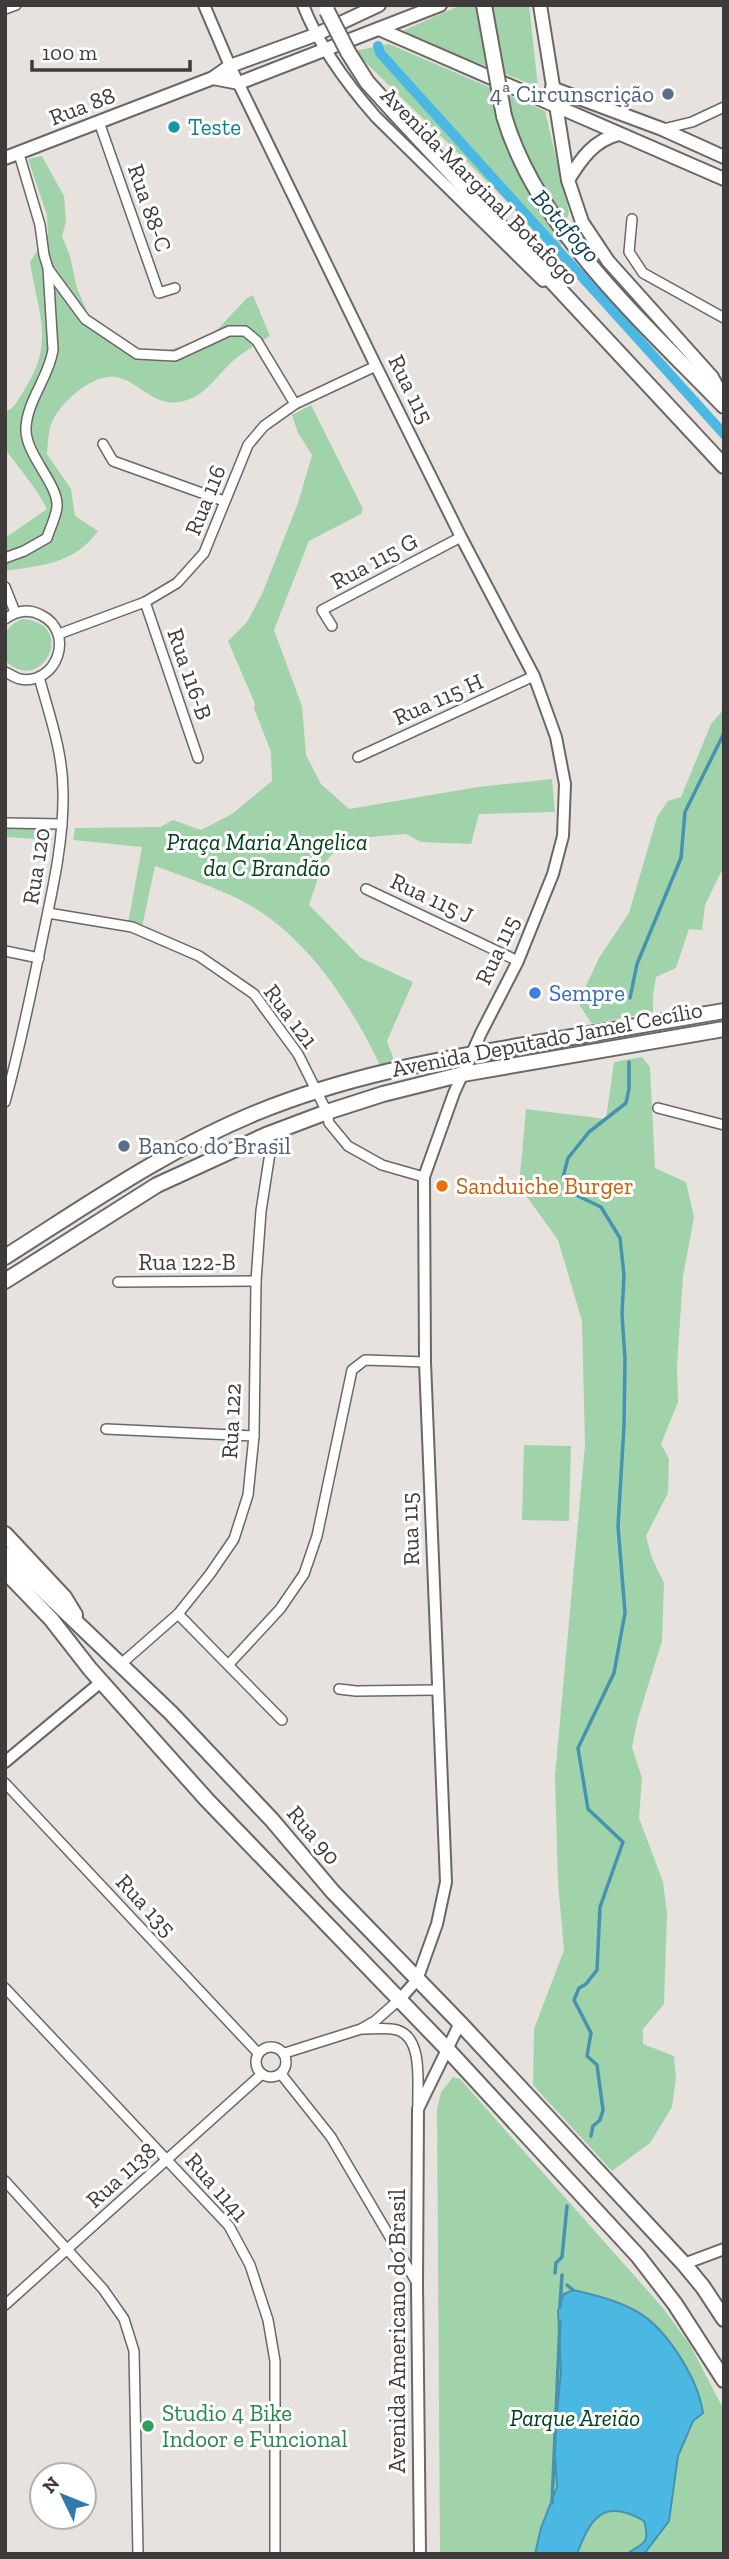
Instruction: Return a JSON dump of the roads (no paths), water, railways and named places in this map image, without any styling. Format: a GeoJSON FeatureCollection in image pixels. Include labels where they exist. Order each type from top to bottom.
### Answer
{"type":"FeatureCollection","features":[{"type":"Feature","properties":{"kind":"main road","name":"Rua 88"},"geometry":{"type":"LineString","coordinates":[[5,158],[213,78],[230,66],[315,34],[379,5]]}},
{"type":"Feature","properties":{"kind":"main road"},"geometry":{"type":"LineString","coordinates":[[213,78],[239,83],[440,5]]}},
{"type":"Feature","properties":{"kind":"main road","name":"Avenida Marginal Botafogo"},"geometry":{"type":"LineString","coordinates":[[484,5],[505,116],[512,141],[526,170],[573,246],[724,406]]}},
{"type":"Feature","properties":{"kind":"main road","name":"Avenida Marginal Botafogo"},"geometry":{"type":"LineString","coordinates":[[540,5],[568,180],[582,222],[608,261],[712,377],[724,399]]}},
{"type":"Feature","properties":{"kind":"main road","name":"Avenida Marginal Botafogo"},"geometry":{"type":"LineString","coordinates":[[326,8],[367,82],[617,354],[724,466]]}},
{"type":"Feature","properties":{"kind":"main road"},"geometry":{"type":"LineString","coordinates":[[379,29],[724,179]]}},
{"type":"Feature","properties":{"kind":"main road"},"geometry":{"type":"LineString","coordinates":[[552,88],[662,129],[724,157]]}},
{"type":"Feature","properties":{"kind":"main road"},"geometry":{"type":"LineString","coordinates":[[568,180],[592,148],[608,137],[619,134]]}},
{"type":"Feature","properties":{"kind":"main road","name":"Avenida Deputado Jamel Cecílio"},"geometry":{"type":"LineString","coordinates":[[5,1257],[149,1165],[256,1112],[316,1090],[471,1053],[724,1011]]}},
{"type":"Feature","properties":{"kind":"main road","name":"Avenida Deputado Jamel Cecílio"},"geometry":{"type":"LineString","coordinates":[[5,1282],[158,1185],[266,1135],[327,1112],[383,1094],[463,1074],[724,1030]]}},
{"type":"Feature","properties":{"kind":"main road"},"geometry":{"type":"LineString","coordinates":[[5,1534],[64,1597],[87,1634]]}},
{"type":"Feature","properties":{"kind":"main road","name":"Rua 90"},"geometry":{"type":"LineString","coordinates":[[5,1554],[121,1664],[258,1805],[333,1892],[460,2023],[684,2264],[724,2319]]}},
{"type":"Feature","properties":{"kind":"main road"},"geometry":{"type":"LineString","coordinates":[[5,1572],[51,1619],[101,1682],[207,1800],[400,1999],[570,2181],[676,2304],[724,2380]]}},
{"type":"Feature","properties":{"kind":"main road"},"geometry":{"type":"LineString","coordinates":[[5,1584],[90,1669]]}},
{"type":"Feature","properties":{"kind":"street"},"geometry":{"type":"LineString","coordinates":[[5,9],[16,5]]}},
{"type":"Feature","properties":{"kind":"street","name":"Rua 115"},"geometry":{"type":"LineString","coordinates":[[204,5],[230,66],[376,366],[534,676],[556,737],[565,784],[563,836],[553,874],[518,961],[471,1053],[424,1177],[425,1362],[446,1882],[437,1924],[417,1980]]}},
{"type":"Feature","properties":{"kind":"street","name":"Avenida Marginal Botafogo"},"geometry":{"type":"LineString","coordinates":[[303,5],[315,34],[356,94],[376,117],[617,354]]}},
{"type":"Feature","properties":{"kind":"street"},"geometry":{"type":"LineString","coordinates":[[662,129],[692,122],[724,107]]}},
{"type":"Feature","properties":{"kind":"street","name":"Rua 88-C"},"geometry":{"type":"LineString","coordinates":[[99,122],[159,292],[175,288]]}},
{"type":"Feature","properties":{"kind":"street"},"geometry":{"type":"LineString","coordinates":[[5,558],[47,538],[57,505],[43,469],[30,451],[26,428],[31,407],[51,362],[53,350],[48,268],[40,225],[19,154]]}},
{"type":"Feature","properties":{"kind":"street"},"geometry":{"type":"LineString","coordinates":[[632,219],[629,252],[643,273],[724,318]]}},
{"type":"Feature","properties":{"kind":"street"},"geometry":{"type":"LineString","coordinates":[[48,268],[85,319],[136,354],[175,356],[229,331],[245,331],[257,341],[295,404]]}},
{"type":"Feature","properties":{"kind":"street","name":"Rua 116"},"geometry":{"type":"LineString","coordinates":[[59,634],[145,602],[177,583],[204,552],[248,444],[264,426],[295,404],[376,366]]}},
{"type":"Feature","properties":{"kind":"street"},"geometry":{"type":"LineString","coordinates":[[103,443],[113,461],[224,501]]}},
{"type":"Feature","properties":{"kind":"street","name":"Rua 115 G"},"geometry":{"type":"LineString","coordinates":[[332,626],[323,610],[461,537]]}},
{"type":"Feature","properties":{"kind":"street"},"geometry":{"type":"LineString","coordinates":[[5,587],[15,612]]}},
{"type":"Feature","properties":{"kind":"street","name":"Rua 116-B"},"geometry":{"type":"LineString","coordinates":[[145,602],[198,758]]}},
{"type":"Feature","properties":{"kind":"street"},"geometry":{"type":"LineString","coordinates":[[5,619],[15,612],[33,611],[49,619],[59,634],[60,651],[53,666],[39,677],[21,679],[5,672]]}},
{"type":"Feature","properties":{"kind":"street","name":"Rua 115 H"},"geometry":{"type":"LineString","coordinates":[[358,757],[534,676]]}},
{"type":"Feature","properties":{"kind":"street","name":"Rua 120"},"geometry":{"type":"LineString","coordinates":[[5,1102],[23,1037],[48,913],[62,824],[64,791],[61,756],[39,677]]}},
{"type":"Feature","properties":{"kind":"street"},"geometry":{"type":"LineString","coordinates":[[5,823],[62,824]]}},
{"type":"Feature","properties":{"kind":"street","name":"Rua 115 J"},"geometry":{"type":"LineString","coordinates":[[366,889],[518,961]]}},
{"type":"Feature","properties":{"kind":"street","name":"Rua 121"},"geometry":{"type":"LineString","coordinates":[[48,913],[132,927],[199,956],[254,994],[298,1054],[327,1112],[329,1123],[348,1146],[382,1165],[424,1177]]}},
{"type":"Feature","properties":{"kind":"street"},"geometry":{"type":"LineString","coordinates":[[5,951],[38,958]]}},
{"type":"Feature","properties":{"kind":"street"},"geometry":{"type":"LineString","coordinates":[[658,1108],[724,1125]]}},
{"type":"Feature","properties":{"kind":"street","name":"Rua 122"},"geometry":{"type":"LineString","coordinates":[[121,1664],[178,1614],[210,1574],[234,1539],[248,1495],[254,1436],[256,1281],[261,1211],[270,1153],[266,1135]]}},
{"type":"Feature","properties":{"kind":"street","name":"Rua 122-B"},"geometry":{"type":"LineString","coordinates":[[118,1282],[256,1281]]}},
{"type":"Feature","properties":{"kind":"street"},"geometry":{"type":"LineString","coordinates":[[229,1664],[279,1609],[304,1574],[317,1536],[348,1377],[352,1370],[365,1360],[425,1362]]}},
{"type":"Feature","properties":{"kind":"street"},"geometry":{"type":"LineString","coordinates":[[106,1429],[254,1436]]}},
{"type":"Feature","properties":{"kind":"street"},"geometry":{"type":"LineString","coordinates":[[178,1614],[282,1720]]}},
{"type":"Feature","properties":{"kind":"street"},"geometry":{"type":"LineString","coordinates":[[5,1762],[101,1682]]}},
{"type":"Feature","properties":{"kind":"street"},"geometry":{"type":"LineString","coordinates":[[339,1689],[437,1690]]}},
{"type":"Feature","properties":{"kind":"street","name":"Rua 135"},"geometry":{"type":"LineString","coordinates":[[5,1783],[258,2053]]}},
{"type":"Feature","properties":{"kind":"street"},"geometry":{"type":"LineString","coordinates":[[285,2053],[361,2029],[375,2021],[417,1980]]}},
{"type":"Feature","properties":{"kind":"street","name":"Rua 1141"},"geometry":{"type":"LineString","coordinates":[[5,1988],[229,2226],[250,2265],[268,2319],[275,2361],[275,2554]]}},
{"type":"Feature","properties":{"kind":"street","name":"Avenida Americano do Brasil"},"geometry":{"type":"LineString","coordinates":[[418,2109],[460,2023]]}},
{"type":"Feature","properties":{"kind":"street","name":"Avenida Americano do Brasil"},"geometry":{"type":"LineString","coordinates":[[361,2029],[397,2030],[406,2035],[415,2053],[418,2109],[420,2554]]}},
{"type":"Feature","properties":{"kind":"street"},"geometry":{"type":"LineString","coordinates":[[270,2046],[285,2053],[287,2065],[281,2074],[267,2077],[256,2066],[258,2053],[270,2046]]}},
{"type":"Feature","properties":{"kind":"street","name":"Rua 1138"},"geometry":{"type":"LineString","coordinates":[[5,2305],[262,2074]]}},
{"type":"Feature","properties":{"kind":"street"},"geometry":{"type":"LineString","coordinates":[[281,2074],[331,2137],[417,2284]]}},
{"type":"Feature","properties":{"kind":"street"},"geometry":{"type":"LineString","coordinates":[[5,2181],[103,2289],[124,2319],[134,2351],[138,2554]]}},
{"type":"Feature","properties":{"kind":"street"},"geometry":{"type":"LineString","coordinates":[[684,2264],[724,2249]]}},
{"type":"Feature","properties":{"kind":"water"},"geometry":{"type":"Polygon","coordinates":[[[573,2290],[621,2304],[648,2319],[670,2342],[688,2370],[700,2400],[703,2413],[693,2421],[678,2456],[669,2521],[644,2554],[627,2554],[646,2539],[644,2521],[618,2511],[600,2515],[593,2522],[577,2554],[535,2554],[541,2528],[557,2487],[554,2443],[561,2372],[558,2311],[564,2294],[573,2290]]]}},
{"type":"Feature","properties":{"kind":"waterway","name":"Botafogo"},"geometry":{"type":"LineString","coordinates":[[378,46],[380,53],[724,434]]}},
{"type":"Feature","properties":{"kind":"waterway"},"geometry":{"type":"LineString","coordinates":[[630,998],[637,964],[681,858],[685,812],[724,733]]}},
{"type":"Feature","properties":{"kind":"waterway"},"geometry":{"type":"LineString","coordinates":[[591,2136],[593,2126],[600,2120],[603,2110],[597,2065],[587,2056],[591,2033],[574,2000],[579,1988],[586,1984],[597,1970],[600,1907],[623,1842],[588,1809],[578,1748],[614,1673],[625,1613],[618,1526],[624,1426],[624,1275],[620,1238],[601,1207],[576,1195],[563,1177],[568,1158],[589,1132],[626,1103],[629,1062]]}},
{"type":"Feature","properties":{"kind":"waterway"},"geometry":{"type":"LineString","coordinates":[[555,2273],[556,2263],[562,2257],[567,2206]]}},
{"type":"Feature","properties":{"kind":"waterway"},"geometry":{"type":"LineString","coordinates":[[560,2307],[562,2275]]}},
{"type":"Feature","properties":{"kind":"waterway"},"geometry":{"type":"LineString","coordinates":[[567,2285],[573,2290]]}},
{"type":"Feature","properties":{"kind":"waterway"},"geometry":{"type":"LineString","coordinates":[[552,2503],[560,2322]]}},
{"type":"Feature","properties":{"kind":"place","name":"4ª Circunscrição"},"geometry":{"type":"Point","coordinates":[668,94]}},
{"type":"Feature","properties":{"kind":"place","name":"Teste"},"geometry":{"type":"Point","coordinates":[174,127]}},
{"type":"Feature","properties":{"kind":"place","name":"Sempre"},"geometry":{"type":"Point","coordinates":[535,993]}},
{"type":"Feature","properties":{"kind":"place","name":"Banco do Brasil"},"geometry":{"type":"Point","coordinates":[124,1146]}},
{"type":"Feature","properties":{"kind":"place","name":"Sanduiche Burger"},"geometry":{"type":"Point","coordinates":[442,1186]}},
{"type":"Feature","properties":{"kind":"place","name":"Studio 4 Bike Indoor e Funcional"},"geometry":{"type":"Point","coordinates":[148,2426]}},
{"type":"Feature","properties":{"kind":"park label","name":"Praça Maria Angelica da C Brandão"},"geometry":{"type":"Point","coordinates":[267,855]}},
{"type":"Feature","properties":{"kind":"park label","name":"Parque Areião"},"geometry":{"type":"Point","coordinates":[575,2418]}}]}
